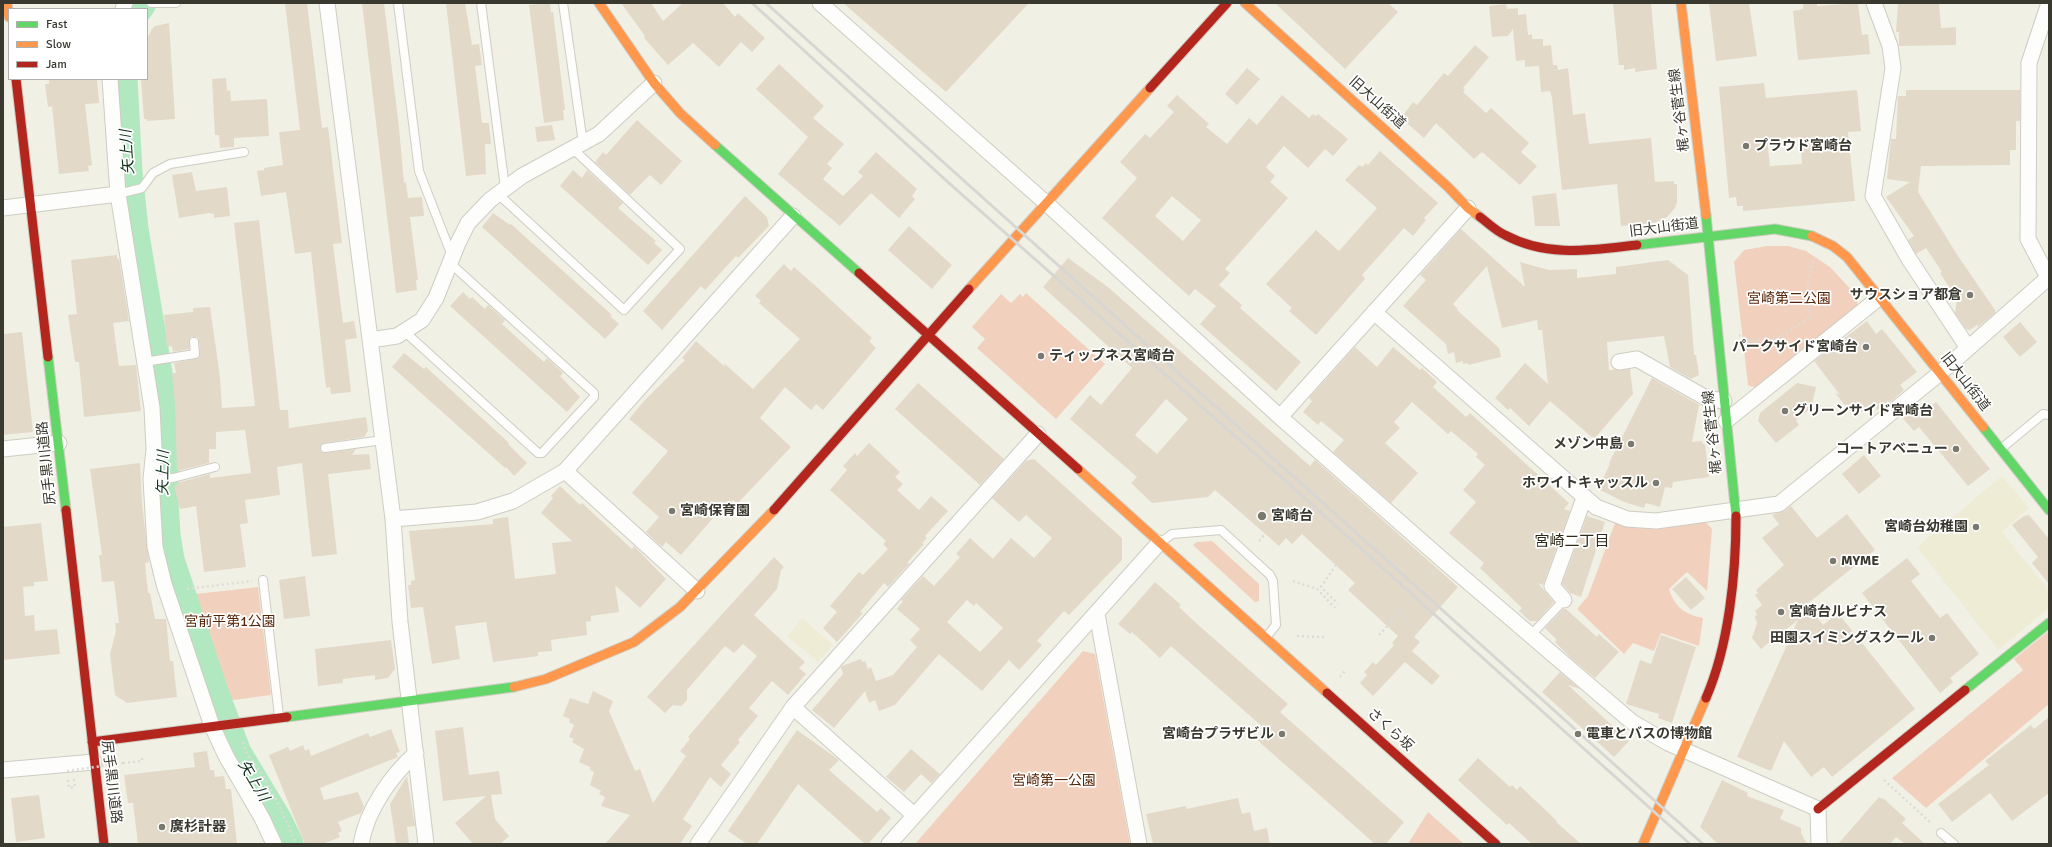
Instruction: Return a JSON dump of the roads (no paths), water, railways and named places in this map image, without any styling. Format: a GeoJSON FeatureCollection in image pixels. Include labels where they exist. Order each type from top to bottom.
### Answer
{"type":"FeatureCollection","features":[{"type":"Feature","properties":{"kind":"street"},"geometry":{"type":"LineString","coordinates":[[327,3],[393,519],[400,622],[426,844]]}},
{"type":"Feature","properties":{"kind":"street","name":"さくら坂"},"geometry":{"type":"LineString","coordinates":[[599,3],[654,83],[680,113],[1492,843]]}},
{"type":"Feature","properties":{"kind":"street"},"geometry":{"type":"LineString","coordinates":[[92,742],[510,688],[573,669],[634,642],[680,607],[769,516],[927,335],[1227,3]]}},
{"type":"Feature","properties":{"kind":"street","name":"旧大山街道"},"geometry":{"type":"LineString","coordinates":[[1245,3],[1448,187],[1468,208],[1504,235],[1530,246],[1576,252],[1775,229],[1807,234],[1833,246],[1847,257],[1880,297],[2049,510]]}},
{"type":"Feature","properties":{"kind":"street","name":"梶ヶ谷菅生線"},"geometry":{"type":"LineString","coordinates":[[1642,844],[1685,750],[1710,689],[1727,626],[1736,558],[1736,511],[1708,237],[1681,3]]}},
{"type":"Feature","properties":{"kind":"street"},"geometry":{"type":"LineString","coordinates":[[1874,3],[1890,46],[1892,68],[1873,196],[1909,259],[1968,348]]}},
{"type":"Feature","properties":{"kind":"street"},"geometry":{"type":"LineString","coordinates":[[1374,312],[1596,507],[1627,519],[1656,521],[1717,511],[1736,511],[1779,504],[1940,373],[2049,278],[2028,239],[2029,63],[2049,3]]}},
{"type":"Feature","properties":{"kind":"street"},"geometry":{"type":"LineString","coordinates":[[822,4],[1046,203],[1280,417],[1530,636],[1632,722],[1668,743],[1818,809]]}},
{"type":"Feature","properties":{"kind":"street","name":"尻手黒川道路"},"geometry":{"type":"LineString","coordinates":[[16,80],[104,844]]}},
{"type":"Feature","properties":{"kind":"street"},"geometry":{"type":"LineString","coordinates":[[110,80],[118,194],[152,408],[154,449],[151,479],[152,528],[159,564],[212,726],[226,756],[262,818],[274,844]]}},
{"type":"Feature","properties":{"kind":"street"},"geometry":{"type":"LineString","coordinates":[[370,340],[397,336],[422,320],[436,298],[451,259],[468,223],[501,191],[522,176],[599,134],[654,83]]}},
{"type":"Feature","properties":{"kind":"street"},"geometry":{"type":"LineString","coordinates":[[3,208],[118,194]]}},
{"type":"Feature","properties":{"kind":"street"},"geometry":{"type":"LineString","coordinates":[[1280,417],[1468,208]]}},
{"type":"Feature","properties":{"kind":"street"},"geometry":{"type":"LineString","coordinates":[[393,519],[477,512],[514,501],[564,471],[793,216]]}},
{"type":"Feature","properties":{"kind":"street"},"geometry":{"type":"LineString","coordinates":[[1726,421],[1880,297]]}},
{"type":"Feature","properties":{"kind":"street"},"geometry":{"type":"LineString","coordinates":[[1619,362],[1637,359],[1706,398],[1724,401]]}},
{"type":"Feature","properties":{"kind":"street"},"geometry":{"type":"LineString","coordinates":[[698,844],[794,707],[1038,434]]}},
{"type":"Feature","properties":{"kind":"street"},"geometry":{"type":"LineString","coordinates":[[3,450],[59,443]]}},
{"type":"Feature","properties":{"kind":"street"},"geometry":{"type":"LineString","coordinates":[[564,471],[697,591]]}},
{"type":"Feature","properties":{"kind":"street"},"geometry":{"type":"LineString","coordinates":[[1564,600],[1552,586],[1584,498]]}},
{"type":"Feature","properties":{"kind":"street"},"geometry":{"type":"LineString","coordinates":[[889,844],[1160,543]]}},
{"type":"Feature","properties":{"kind":"street"},"geometry":{"type":"LineString","coordinates":[[1097,614],[1139,844]]}},
{"type":"Feature","properties":{"kind":"street"},"geometry":{"type":"LineString","coordinates":[[1818,809],[1871,768],[2049,623]]}},
{"type":"Feature","properties":{"kind":"street"},"geometry":{"type":"LineString","coordinates":[[794,707],[914,815]]}},
{"type":"Feature","properties":{"kind":"street"},"geometry":{"type":"LineString","coordinates":[[361,844],[373,811],[386,786],[397,770],[416,753]]}},
{"type":"Feature","properties":{"kind":"street"},"geometry":{"type":"LineString","coordinates":[[3,770],[94,762]]}},
{"type":"Feature","properties":{"kind":"street"},"geometry":{"type":"LineString","coordinates":[[1818,809],[1819,844]]}},
{"type":"Feature","properties":{"kind":"lane"},"geometry":{"type":"LineString","coordinates":[[151,3],[176,3]]}},
{"type":"Feature","properties":{"kind":"lane"},"geometry":{"type":"LineString","coordinates":[[398,3],[419,171],[451,259],[594,393],[594,397],[542,453],[538,453],[404,331]]}},
{"type":"Feature","properties":{"kind":"lane"},"geometry":{"type":"LineString","coordinates":[[481,3],[501,191],[624,310],[680,249],[578,146],[563,3]]}},
{"type":"Feature","properties":{"kind":"lane"},"geometry":{"type":"LineString","coordinates":[[118,194],[142,188],[153,173],[170,164],[244,152]]}},
{"type":"Feature","properties":{"kind":"lane"},"geometry":{"type":"LineString","coordinates":[[144,362],[195,354],[194,342]]}},
{"type":"Feature","properties":{"kind":"lane"},"geometry":{"type":"LineString","coordinates":[[2000,450],[2043,414],[2049,415]]}},
{"type":"Feature","properties":{"kind":"lane"},"geometry":{"type":"LineString","coordinates":[[325,448],[383,440]]}},
{"type":"Feature","properties":{"kind":"lane"},"geometry":{"type":"LineString","coordinates":[[151,479],[173,478],[215,467]]}},
{"type":"Feature","properties":{"kind":"lane"},"geometry":{"type":"LineString","coordinates":[[1160,543],[1172,534],[1222,530],[1270,575],[1273,581],[1276,625],[1265,638]]}},
{"type":"Feature","properties":{"kind":"lane"},"geometry":{"type":"LineString","coordinates":[[263,580],[280,717]]}},
{"type":"Feature","properties":{"kind":"lane"},"geometry":{"type":"LineString","coordinates":[[1530,636],[1564,600]]}},
{"type":"Feature","properties":{"kind":"lane"},"geometry":{"type":"LineString","coordinates":[[1941,833],[1954,844]]}},
{"type":"Feature","properties":{"kind":"waterway","name":"矢上川"},"geometry":{"type":"LineString","coordinates":[[138,8],[141,3]]}},
{"type":"Feature","properties":{"kind":"waterway","name":"矢上川"},"geometry":{"type":"LineString","coordinates":[[122,80],[127,172],[133,229],[165,421],[163,501],[165,535],[169,560],[213,692],[236,753],[277,821],[288,844]]}},
{"type":"Feature","properties":{"kind":"railway"},"geometry":{"type":"LineString","coordinates":[[752,3],[950,184],[1288,483],[1690,844]]}},
{"type":"Feature","properties":{"kind":"railway"},"geometry":{"type":"LineString","coordinates":[[766,3],[1703,844]]}},
{"type":"Feature","properties":{"kind":"place","name":"プラウド宮崎台"},"geometry":{"type":"Point","coordinates":[1746,146]}},
{"type":"Feature","properties":{"kind":"place","name":"サウスショア都倉"},"geometry":{"type":"Point","coordinates":[1970,295]}},
{"type":"Feature","properties":{"kind":"place","name":"パークサイド宮崎台"},"geometry":{"type":"Point","coordinates":[1866,347]}},
{"type":"Feature","properties":{"kind":"place","name":"ティップネス宮崎台"},"geometry":{"type":"Point","coordinates":[1041,356]}},
{"type":"Feature","properties":{"kind":"place","name":"グリーンサイド宮崎台"},"geometry":{"type":"Point","coordinates":[1785,411]}},
{"type":"Feature","properties":{"kind":"place","name":"メゾン中島"},"geometry":{"type":"Point","coordinates":[1631,444]}},
{"type":"Feature","properties":{"kind":"place","name":"コートアベニュー"},"geometry":{"type":"Point","coordinates":[1956,449]}},
{"type":"Feature","properties":{"kind":"place","name":"ホワイトキャッスル"},"geometry":{"type":"Point","coordinates":[1656,483]}},
{"type":"Feature","properties":{"kind":"place","name":"宮崎保育園"},"geometry":{"type":"Point","coordinates":[672,511]}},
{"type":"Feature","properties":{"kind":"place","name":"宮崎台"},"geometry":{"type":"Point","coordinates":[1262,516]}},
{"type":"Feature","properties":{"kind":"place","name":"宮崎台幼稚園"},"geometry":{"type":"Point","coordinates":[1976,527]}},
{"type":"Feature","properties":{"kind":"place","name":"MYME"},"geometry":{"type":"Point","coordinates":[1833,561]}},
{"type":"Feature","properties":{"kind":"place","name":"宮崎台ルビナス"},"geometry":{"type":"Point","coordinates":[1781,612]}},
{"type":"Feature","properties":{"kind":"place","name":"田園スイミングスクール"},"geometry":{"type":"Point","coordinates":[1932,638]}},
{"type":"Feature","properties":{"kind":"place","name":"宮崎台プラザビル"},"geometry":{"type":"Point","coordinates":[1282,734]}},
{"type":"Feature","properties":{"kind":"place","name":"電車とバスの博物館"},"geometry":{"type":"Point","coordinates":[1578,734]}},
{"type":"Feature","properties":{"kind":"place","name":"廣杉計器"},"geometry":{"type":"Point","coordinates":[162,827]}},
{"type":"Feature","properties":{"kind":"district","name":"宮崎二丁目"},"geometry":{"type":"Point","coordinates":[1572,542]}},
{"type":"Feature","properties":{"kind":"park label","name":"宮崎第二公園"},"geometry":{"type":"Point","coordinates":[1789,299]}},
{"type":"Feature","properties":{"kind":"park label","name":"宮前平第1公園"},"geometry":{"type":"Point","coordinates":[230,622]}},
{"type":"Feature","properties":{"kind":"park label","name":"宮崎第一公園"},"geometry":{"type":"Point","coordinates":[1054,781]}}]}
